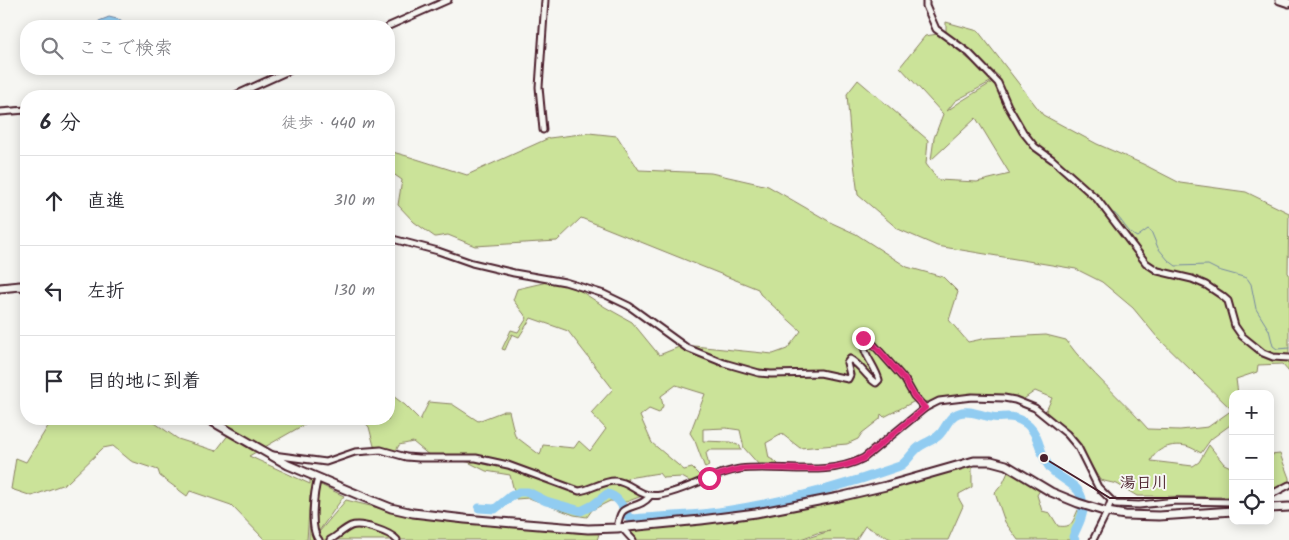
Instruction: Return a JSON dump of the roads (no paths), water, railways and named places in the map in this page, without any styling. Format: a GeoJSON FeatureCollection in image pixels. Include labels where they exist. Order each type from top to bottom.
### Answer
{"type":"FeatureCollection","features":[{"type":"Feature","properties":{"kind":"street"},"geometry":{"type":"LineString","coordinates":[[395,23],[448,0]]}},
{"type":"Feature","properties":{"kind":"street"},"geometry":{"type":"LineString","coordinates":[[543,130],[538,87],[545,0]]}},
{"type":"Feature","properties":{"kind":"street"},"geometry":{"type":"LineString","coordinates":[[926,0],[926,6],[936,29],[969,53],[998,83],[1013,115],[1035,147],[1053,160],[1096,199],[1146,263],[1158,271],[1192,279],[1206,285],[1228,301],[1236,326],[1242,336],[1262,353],[1273,357],[1289,358]]}},
{"type":"Feature","properties":{"kind":"street"},"geometry":{"type":"LineString","coordinates":[[1280,0],[1289,3]]}},
{"type":"Feature","properties":{"kind":"street"},"geometry":{"type":"LineString","coordinates":[[246,90],[280,75]]}},
{"type":"Feature","properties":{"kind":"street"},"geometry":{"type":"LineString","coordinates":[[0,112],[20,110]]}},
{"type":"Feature","properties":{"kind":"street"},"geometry":{"type":"LineString","coordinates":[[395,240],[438,251],[472,263],[565,282],[604,294],[629,306],[687,348],[724,363],[759,372],[772,374],[820,373],[848,379],[850,375],[847,363],[850,359],[876,383],[878,380],[877,375],[862,345],[863,338],[866,336],[905,380],[914,396],[925,408]]}},
{"type":"Feature","properties":{"kind":"street"},"geometry":{"type":"LineString","coordinates":[[0,288],[20,286]]}},
{"type":"Feature","properties":{"kind":"street"},"geometry":{"type":"LineString","coordinates":[[272,455],[326,462],[355,452],[381,450],[406,457],[476,458],[508,465],[579,492],[608,482],[617,481],[644,495],[650,496],[662,495],[709,478],[739,470],[822,468],[854,463],[864,458],[925,408],[938,401],[972,397],[1009,399],[1036,408],[1067,434],[1078,447],[1098,487],[1115,504],[1140,506],[1176,501],[1229,502]]}},
{"type":"Feature","properties":{"kind":"street"},"geometry":{"type":"LineString","coordinates":[[219,425],[294,468],[382,505],[413,513],[556,527],[620,528],[701,520],[839,498],[974,461],[991,461],[1006,465],[1051,492],[1107,512],[1125,515],[1159,516],[1229,511]]}},
{"type":"Feature","properties":{"kind":"street"},"geometry":{"type":"LineString","coordinates":[[318,478],[314,499],[314,529],[319,540]]}},
{"type":"Feature","properties":{"kind":"street"},"geometry":{"type":"LineString","coordinates":[[1274,493],[1289,485]]}},
{"type":"Feature","properties":{"kind":"street"},"geometry":{"type":"LineString","coordinates":[[633,540],[620,528],[620,514],[645,502],[650,496]]}},
{"type":"Feature","properties":{"kind":"street"},"geometry":{"type":"LineString","coordinates":[[1093,540],[1111,501]]}},
{"type":"Feature","properties":{"kind":"street"},"geometry":{"type":"LineString","coordinates":[[1274,508],[1289,507]]}},
{"type":"Feature","properties":{"kind":"street"},"geometry":{"type":"LineString","coordinates":[[330,540],[352,526],[360,525],[391,534],[397,540]]}},
{"type":"Feature","properties":{"kind":"water"},"geometry":{"type":"Polygon","coordinates":[[[109,17],[121,20],[102,20],[109,17]]]}},
{"type":"Feature","properties":{"kind":"waterway"},"geometry":{"type":"LineString","coordinates":[[1114,213],[1130,232],[1137,237],[1148,229],[1151,231],[1158,248],[1176,266],[1208,265],[1218,270],[1247,278],[1251,284],[1256,309],[1269,330],[1273,346],[1277,349],[1289,348]]}},
{"type":"Feature","properties":{"kind":"waterway"},"geometry":{"type":"LineString","coordinates":[[479,508],[495,509],[519,492],[528,492],[546,501],[581,511],[593,505],[607,494],[618,500],[629,518],[634,519],[708,513],[765,504],[856,481],[900,466],[919,447],[939,435],[952,417],[959,413],[971,412],[995,417],[1012,417],[1024,422],[1035,434],[1046,463],[1056,474],[1077,489],[1080,494],[1083,512],[1073,537],[1075,540]]}},
{"type":"Feature","properties":{"kind":"place","name":"湯日川"},"geometry":{"type":"Point","coordinates":[1044,458]}}]}
